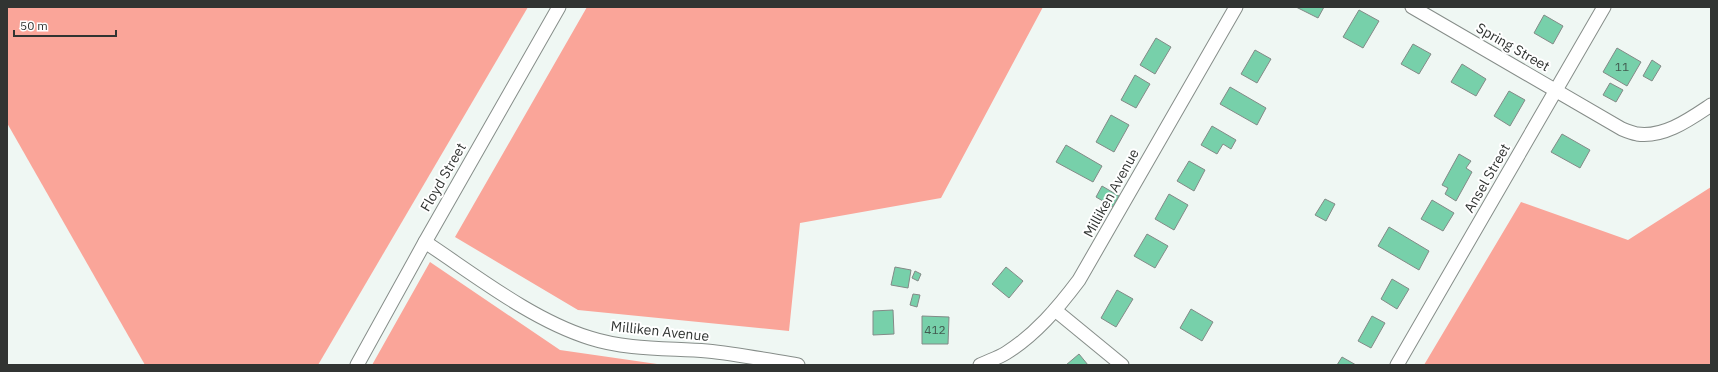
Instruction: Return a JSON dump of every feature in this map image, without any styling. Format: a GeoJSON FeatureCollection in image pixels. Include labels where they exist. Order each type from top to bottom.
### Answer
{"type":"FeatureCollection","features":[{"type":"Feature","properties":{"kind":"street","name":"Floyd Street"},"geometry":{"type":"LineString","coordinates":[[357,365],[425,242],[559,7]]}},
{"type":"Feature","properties":{"kind":"street","name":"Milliken Avenue"},"geometry":{"type":"LineString","coordinates":[[980,365],[1005,354],[1036,330],[1055,310],[1089,265],[1236,7]]}},
{"type":"Feature","properties":{"kind":"street","name":"Spring Street"},"geometry":{"type":"LineString","coordinates":[[1412,7],[1622,130],[1637,134],[1657,133],[1689,120],[1711,105]]}},
{"type":"Feature","properties":{"kind":"street","name":"Ansel Street"},"geometry":{"type":"LineString","coordinates":[[1397,365],[1604,7]]}},
{"type":"Feature","properties":{"kind":"street","name":"Milliken Avenue"},"geometry":{"type":"LineString","coordinates":[[425,242],[531,312],[560,327],[591,339],[623,345],[709,352],[798,365]]}},
{"type":"Feature","properties":{"kind":"street"},"geometry":{"type":"LineString","coordinates":[[1055,310],[1122,365]]}},
{"type":"Feature","properties":{"kind":"shaded area"},"geometry":{"type":"Polygon","coordinates":[[[7,7],[528,7],[318,365],[145,365],[7,123],[7,7]]]}},
{"type":"Feature","properties":{"kind":"shaded area"},"geometry":{"type":"Polygon","coordinates":[[[587,7],[1043,7],[941,198],[800,223],[789,331],[578,310],[455,237],[587,7]]]}},
{"type":"Feature","properties":{"kind":"shaded area"},"geometry":{"type":"Polygon","coordinates":[[[1711,187],[1711,365],[1424,365],[1521,202],[1628,240],[1711,187]]]}},
{"type":"Feature","properties":{"kind":"shaded area"},"geometry":{"type":"Polygon","coordinates":[[[430,262],[560,350],[664,365],[372,365],[430,262]]]}},
{"type":"Feature","properties":{"kind":"building"},"geometry":{"type":"Polygon","coordinates":[[[1296,7],[1324,7],[1318,18],[1296,7]]]}},
{"type":"Feature","properties":{"kind":"building"},"geometry":{"type":"Polygon","coordinates":[[[1359,10],[1379,21],[1363,48],[1343,37],[1359,10]]]}},
{"type":"Feature","properties":{"kind":"building"},"geometry":{"type":"Polygon","coordinates":[[[1544,15],[1563,26],[1553,44],[1534,33],[1544,15]]]}},
{"type":"Feature","properties":{"kind":"building"},"geometry":{"type":"Polygon","coordinates":[[[1156,38],[1171,47],[1155,74],[1140,65],[1156,38]]]}},
{"type":"Feature","properties":{"kind":"building"},"geometry":{"type":"Polygon","coordinates":[[[1413,44],[1431,54],[1419,74],[1401,64],[1413,44]]]}},
{"type":"Feature","properties":{"kind":"building"},"geometry":{"type":"Polygon","coordinates":[[[1617,48],[1641,62],[1627,86],[1603,72],[1617,48]]]}},
{"type":"Feature","properties":{"kind":"building"},"geometry":{"type":"Polygon","coordinates":[[[1255,50],[1271,59],[1257,83],[1241,74],[1255,50]]]}},
{"type":"Feature","properties":{"kind":"building"},"geometry":{"type":"Polygon","coordinates":[[[1652,60],[1661,66],[1652,81],[1643,76],[1652,60]]]}},
{"type":"Feature","properties":{"kind":"building"},"geometry":{"type":"Polygon","coordinates":[[[1462,64],[1486,79],[1476,96],[1451,82],[1462,64]]]}},
{"type":"Feature","properties":{"kind":"building"},"geometry":{"type":"Polygon","coordinates":[[[1135,75],[1150,84],[1136,108],[1121,100],[1135,75]]]}},
{"type":"Feature","properties":{"kind":"building"},"geometry":{"type":"Polygon","coordinates":[[[1610,83],[1623,90],[1616,102],[1603,95],[1610,83]]]}},
{"type":"Feature","properties":{"kind":"building"},"geometry":{"type":"Polygon","coordinates":[[[1230,87],[1266,108],[1257,125],[1220,104],[1230,87]]]}},
{"type":"Feature","properties":{"kind":"building"},"geometry":{"type":"Polygon","coordinates":[[[1509,91],[1525,100],[1510,126],[1494,116],[1509,91]]]}},
{"type":"Feature","properties":{"kind":"building"},"geometry":{"type":"Polygon","coordinates":[[[1111,115],[1129,125],[1114,152],[1096,142],[1111,115]]]}},
{"type":"Feature","properties":{"kind":"building"},"geometry":{"type":"Polygon","coordinates":[[[1212,126],[1236,140],[1231,149],[1223,144],[1217,154],[1201,145],[1212,126]]]}},
{"type":"Feature","properties":{"kind":"building"},"geometry":{"type":"Polygon","coordinates":[[[1562,134],[1590,150],[1580,168],[1551,152],[1562,134]]]}},
{"type":"Feature","properties":{"kind":"building"},"geometry":{"type":"Polygon","coordinates":[[[1066,145],[1102,166],[1093,182],[1056,162],[1066,145]]]}},
{"type":"Feature","properties":{"kind":"building"},"geometry":{"type":"Polygon","coordinates":[[[1459,154],[1471,161],[1466,168],[1472,172],[1456,201],[1445,194],[1448,188],[1442,185],[1459,154]]]}},
{"type":"Feature","properties":{"kind":"building"},"geometry":{"type":"Polygon","coordinates":[[[1189,161],[1205,170],[1194,191],[1177,181],[1189,161]]]}},
{"type":"Feature","properties":{"kind":"building"},"geometry":{"type":"Polygon","coordinates":[[[1102,186],[1119,196],[1113,207],[1096,197],[1102,186]]]}},
{"type":"Feature","properties":{"kind":"building"},"geometry":{"type":"Polygon","coordinates":[[[1169,194],[1188,205],[1174,230],[1155,219],[1169,194]]]}},
{"type":"Feature","properties":{"kind":"building"},"geometry":{"type":"Polygon","coordinates":[[[1325,199],[1335,204],[1326,221],[1315,215],[1325,199]]]}},
{"type":"Feature","properties":{"kind":"building"},"geometry":{"type":"Polygon","coordinates":[[[1432,200],[1454,213],[1443,231],[1421,219],[1432,200]]]}},
{"type":"Feature","properties":{"kind":"building"},"geometry":{"type":"Polygon","coordinates":[[[1389,227],[1429,251],[1419,270],[1378,246],[1389,227]]]}},
{"type":"Feature","properties":{"kind":"building"},"geometry":{"type":"Polygon","coordinates":[[[1147,234],[1168,246],[1155,268],[1134,256],[1147,234]]]}},
{"type":"Feature","properties":{"kind":"building"},"geometry":{"type":"Polygon","coordinates":[[[895,267],[911,270],[908,288],[891,285],[895,267]]]}},
{"type":"Feature","properties":{"kind":"building"},"geometry":{"type":"Polygon","coordinates":[[[1006,267],[1023,281],[1009,298],[992,284],[1006,267]]]}},
{"type":"Feature","properties":{"kind":"building"},"geometry":{"type":"Polygon","coordinates":[[[915,271],[921,274],[918,281],[912,278],[915,271]]]}},
{"type":"Feature","properties":{"kind":"building"},"geometry":{"type":"Polygon","coordinates":[[[1392,279],[1409,289],[1397,309],[1381,299],[1392,279]]]}},
{"type":"Feature","properties":{"kind":"building"},"geometry":{"type":"Polygon","coordinates":[[[1117,290],[1133,299],[1116,327],[1101,318],[1117,290]]]}},
{"type":"Feature","properties":{"kind":"building"},"geometry":{"type":"Polygon","coordinates":[[[913,294],[920,295],[917,307],[910,305],[913,294]]]}},
{"type":"Feature","properties":{"kind":"building"},"geometry":{"type":"Polygon","coordinates":[[[1191,309],[1213,322],[1202,341],[1180,328],[1191,309]]]}},
{"type":"Feature","properties":{"kind":"building"},"geometry":{"type":"Polygon","coordinates":[[[893,310],[894,334],[873,335],[873,311],[893,310]]]}},
{"type":"Feature","properties":{"kind":"building"},"geometry":{"type":"Polygon","coordinates":[[[922,316],[949,317],[948,344],[922,344],[922,316]]]}},
{"type":"Feature","properties":{"kind":"building"},"geometry":{"type":"Polygon","coordinates":[[[1372,316],[1385,323],[1371,348],[1358,341],[1372,316]]]}},
{"type":"Feature","properties":{"kind":"building"},"geometry":{"type":"Polygon","coordinates":[[[1079,354],[1088,365],[1066,365],[1079,354]]]}},
{"type":"Feature","properties":{"kind":"building"},"geometry":{"type":"Polygon","coordinates":[[[1342,357],[1356,365],[1337,365],[1342,357]]]}}]}
